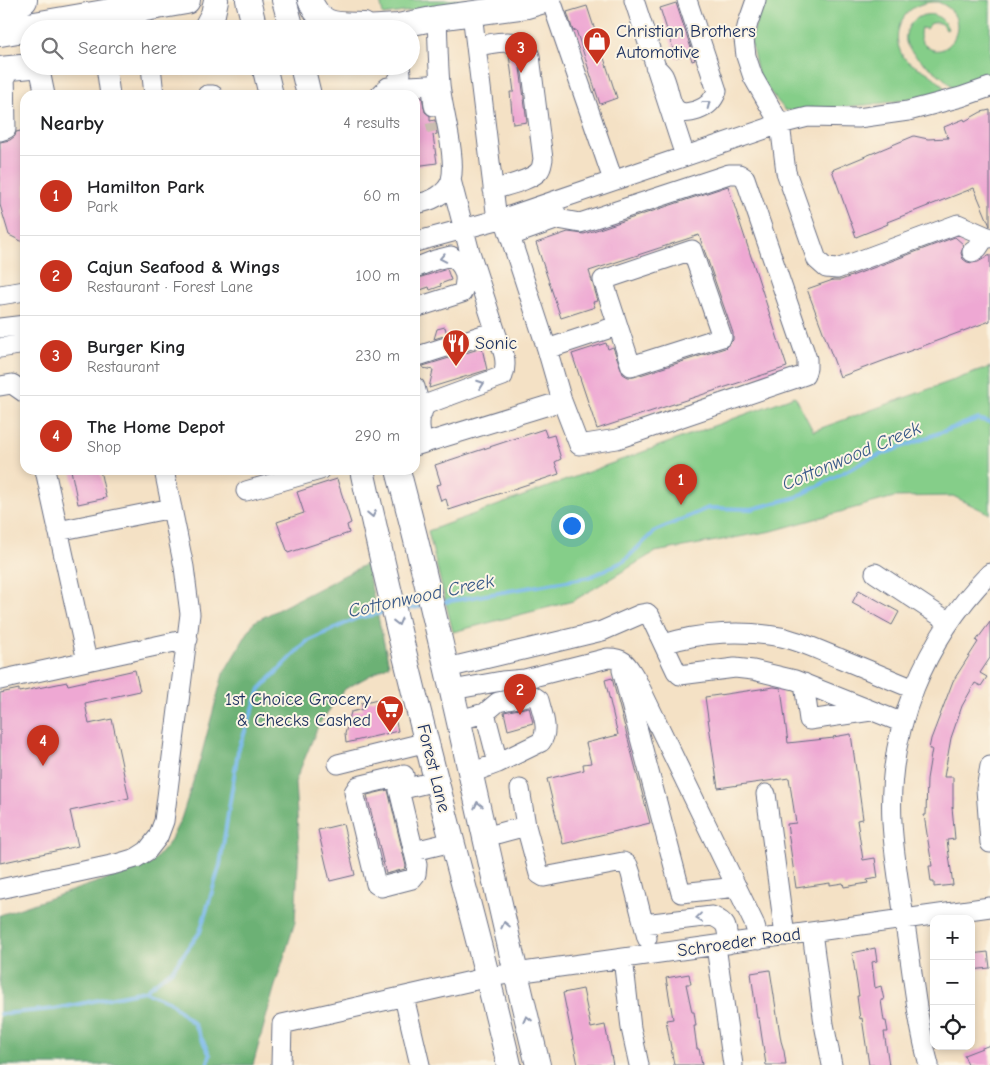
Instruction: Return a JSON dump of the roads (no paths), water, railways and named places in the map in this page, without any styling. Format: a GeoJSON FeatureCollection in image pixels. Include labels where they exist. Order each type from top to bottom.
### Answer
{"type":"FeatureCollection","features":[{"type":"Feature","properties":{"kind":"highway"},"geometry":{"type":"LineString","coordinates":[[0,6],[23,0]]}},
{"type":"Feature","properties":{"kind":"highway"},"geometry":{"type":"LineString","coordinates":[[70,20],[186,0]]}},
{"type":"Feature","properties":{"kind":"highway"},"geometry":{"type":"LineString","coordinates":[[0,32],[20,29]]}},
{"type":"Feature","properties":{"kind":"main road"},"geometry":{"type":"LineString","coordinates":[[209,20],[213,14],[216,0]]}},
{"type":"Feature","properties":{"kind":"main road"},"geometry":{"type":"LineString","coordinates":[[248,0],[253,20]]}},
{"type":"Feature","properties":{"kind":"main road"},"geometry":{"type":"LineString","coordinates":[[284,0],[290,20]]}},
{"type":"Feature","properties":{"kind":"main road"},"geometry":{"type":"LineString","coordinates":[[310,0],[318,16],[323,20]]}},
{"type":"Feature","properties":{"kind":"main road"},"geometry":{"type":"LineString","coordinates":[[420,21],[527,6],[547,0]]}},
{"type":"Feature","properties":{"kind":"main road"},"geometry":{"type":"LineString","coordinates":[[3,69],[20,67]]}},
{"type":"Feature","properties":{"kind":"main road"},"geometry":{"type":"LineString","coordinates":[[266,75],[270,90]]}},
{"type":"Feature","properties":{"kind":"main road"},"geometry":{"type":"LineString","coordinates":[[304,75],[307,90]]}},
{"type":"Feature","properties":{"kind":"main road"},"geometry":{"type":"LineString","coordinates":[[317,90],[319,75]]}},
{"type":"Feature","properties":{"kind":"main road","name":"Forest Lane"},"geometry":{"type":"LineString","coordinates":[[363,475],[436,781],[489,977],[509,1065]]}},
{"type":"Feature","properties":{"kind":"main road","name":"Forest Lane"},"geometry":{"type":"LineString","coordinates":[[399,475],[447,669],[538,1065]]}},
{"type":"Feature","properties":{"kind":"main road"},"geometry":{"type":"LineString","coordinates":[[436,781],[470,773]]}},
{"type":"Feature","properties":{"kind":"street"},"geometry":{"type":"LineString","coordinates":[[551,0],[613,180]]}},
{"type":"Feature","properties":{"kind":"street"},"geometry":{"type":"LineString","coordinates":[[634,0],[684,156]]}},
{"type":"Feature","properties":{"kind":"street"},"geometry":{"type":"LineString","coordinates":[[655,66],[663,76],[673,105],[678,112],[684,113],[696,110],[706,106],[713,100],[717,91],[687,0]]}},
{"type":"Feature","properties":{"kind":"street"},"geometry":{"type":"LineString","coordinates":[[756,0],[744,39],[746,56],[753,77],[780,124],[786,172],[817,260],[826,268],[838,269],[958,224],[988,237],[972,252]]}},
{"type":"Feature","properties":{"kind":"street"},"geometry":{"type":"LineString","coordinates":[[472,13],[493,190],[547,348],[562,401],[579,445],[618,439],[805,375],[807,359],[745,178],[739,174],[729,174],[580,223],[555,210]]}},
{"type":"Feature","properties":{"kind":"street"},"geometry":{"type":"LineString","coordinates":[[420,194],[428,192],[439,178],[440,163],[436,127],[437,18]]}},
{"type":"Feature","properties":{"kind":"street"},"geometry":{"type":"LineString","coordinates":[[476,46],[516,42],[525,46],[528,51],[543,159],[539,172],[531,177],[493,190]]}},
{"type":"Feature","properties":{"kind":"street"},"geometry":{"type":"LineString","coordinates":[[0,131],[6,129],[3,69]]}},
{"type":"Feature","properties":{"kind":"street"},"geometry":{"type":"LineString","coordinates":[[41,75],[44,90]]}},
{"type":"Feature","properties":{"kind":"street"},"geometry":{"type":"LineString","coordinates":[[107,75],[109,90]]}},
{"type":"Feature","properties":{"kind":"street"},"geometry":{"type":"LineString","coordinates":[[152,75],[153,90]]}},
{"type":"Feature","properties":{"kind":"street"},"geometry":{"type":"LineString","coordinates":[[388,90],[400,75]]}},
{"type":"Feature","properties":{"kind":"street"},"geometry":{"type":"LineString","coordinates":[[394,90],[429,85],[436,81]]}},
{"type":"Feature","properties":{"kind":"street"},"geometry":{"type":"LineString","coordinates":[[420,203],[445,192],[451,180],[453,164],[440,85],[436,81]]}},
{"type":"Feature","properties":{"kind":"street"},"geometry":{"type":"LineString","coordinates":[[420,241],[464,229],[504,224],[555,210],[613,180],[780,124],[808,117],[858,118],[908,111],[962,97],[990,87]]}},
{"type":"Feature","properties":{"kind":"street"},"geometry":{"type":"LineString","coordinates":[[420,423],[423,408],[427,404],[503,376],[506,368],[503,348],[497,336],[469,249],[451,180]]}},
{"type":"Feature","properties":{"kind":"street"},"geometry":{"type":"LineString","coordinates":[[692,250],[722,337],[631,366],[617,326],[602,280],[692,250]]}},
{"type":"Feature","properties":{"kind":"street"},"geometry":{"type":"LineString","coordinates":[[420,266],[451,256],[460,263],[466,275],[462,293]]}},
{"type":"Feature","properties":{"kind":"street"},"geometry":{"type":"LineString","coordinates":[[420,306],[481,287]]}},
{"type":"Feature","properties":{"kind":"street"},"geometry":{"type":"LineString","coordinates":[[0,295],[20,292]]}},
{"type":"Feature","properties":{"kind":"street"},"geometry":{"type":"LineString","coordinates":[[0,328],[20,326]]}},
{"type":"Feature","properties":{"kind":"street"},"geometry":{"type":"LineString","coordinates":[[547,348],[617,326]]}},
{"type":"Feature","properties":{"kind":"street"},"geometry":{"type":"LineString","coordinates":[[420,354],[483,335],[497,336]]}},
{"type":"Feature","properties":{"kind":"street"},"geometry":{"type":"LineString","coordinates":[[0,348],[20,345]]}},
{"type":"Feature","properties":{"kind":"street"},"geometry":{"type":"LineString","coordinates":[[0,386],[12,384],[20,390]]}},
{"type":"Feature","properties":{"kind":"street"},"geometry":{"type":"LineString","coordinates":[[420,445],[562,401]]}},
{"type":"Feature","properties":{"kind":"street"},"geometry":{"type":"LineString","coordinates":[[420,406],[422,414]]}},
{"type":"Feature","properties":{"kind":"street"},"geometry":{"type":"LineString","coordinates":[[46,475],[86,661]]}},
{"type":"Feature","properties":{"kind":"street"},"geometry":{"type":"LineString","coordinates":[[0,889],[136,858],[146,851],[158,837],[164,821],[190,614],[165,475]]}},
{"type":"Feature","properties":{"kind":"street"},"geometry":{"type":"LineString","coordinates":[[246,491],[302,475]]}},
{"type":"Feature","properties":{"kind":"street"},"geometry":{"type":"LineString","coordinates":[[58,531],[172,508]]}},
{"type":"Feature","properties":{"kind":"street"},"geometry":{"type":"LineString","coordinates":[[875,572],[950,622]]}},
{"type":"Feature","properties":{"kind":"street"},"geometry":{"type":"LineString","coordinates":[[929,1065],[916,1009],[896,865],[892,822],[892,786],[896,751],[914,689],[925,663],[950,622],[975,588],[990,573]]}},
{"type":"Feature","properties":{"kind":"street"},"geometry":{"type":"LineString","coordinates":[[447,669],[602,630],[647,613],[676,671],[680,675],[735,668],[753,670],[804,683],[903,723]]}},
{"type":"Feature","properties":{"kind":"street"},"geometry":{"type":"LineString","coordinates":[[664,644],[704,635],[736,633],[783,638],[808,646],[914,689]]}},
{"type":"Feature","properties":{"kind":"street"},"geometry":{"type":"LineString","coordinates":[[0,680],[188,639]]}},
{"type":"Feature","properties":{"kind":"street"},"geometry":{"type":"LineString","coordinates":[[447,669],[502,681],[526,679],[608,658],[619,658],[625,662],[636,679],[737,887],[754,923],[758,940]]}},
{"type":"Feature","properties":{"kind":"street"},"geometry":{"type":"LineString","coordinates":[[619,658],[681,893],[737,887]]}},
{"type":"Feature","properties":{"kind":"street"},"geometry":{"type":"LineString","coordinates":[[804,683],[809,720],[872,711]]}},
{"type":"Feature","properties":{"kind":"street"},"geometry":{"type":"LineString","coordinates":[[458,720],[485,713],[498,702],[532,695],[539,700],[546,730],[541,742],[498,763],[470,773]]}},
{"type":"Feature","properties":{"kind":"street"},"geometry":{"type":"LineString","coordinates":[[485,713],[498,763]]}},
{"type":"Feature","properties":{"kind":"street"},"geometry":{"type":"LineString","coordinates":[[338,764],[427,742]]}},
{"type":"Feature","properties":{"kind":"street"},"geometry":{"type":"LineString","coordinates":[[397,749],[406,782]]}},
{"type":"Feature","properties":{"kind":"street"},"geometry":{"type":"LineString","coordinates":[[990,766],[986,789],[990,844]]}},
{"type":"Feature","properties":{"kind":"street"},"geometry":{"type":"LineString","coordinates":[[406,782],[399,790],[417,865],[416,874],[412,879],[381,887],[376,884],[354,792],[358,786],[406,782],[436,781]]}},
{"type":"Feature","properties":{"kind":"street"},"geometry":{"type":"LineString","coordinates":[[520,789],[526,826],[539,874],[544,877],[623,862],[628,866],[645,931],[712,916],[722,920],[727,927],[722,945],[733,1065]]}},
{"type":"Feature","properties":{"kind":"street"},"geometry":{"type":"LineString","coordinates":[[766,794],[785,936]]}},
{"type":"Feature","properties":{"kind":"street"},"geometry":{"type":"LineString","coordinates":[[485,837],[526,826]]}},
{"type":"Feature","properties":{"kind":"street"},"geometry":{"type":"LineString","coordinates":[[414,851],[452,842]]}},
{"type":"Feature","properties":{"kind":"street","name":"Schroeder Road"},"geometry":{"type":"LineString","coordinates":[[281,1065],[282,1024],[489,977],[990,907]]}},
{"type":"Feature","properties":{"kind":"street"},"geometry":{"type":"LineString","coordinates":[[812,932],[824,1024],[832,1065]]}},
{"type":"Feature","properties":{"kind":"street"},"geometry":{"type":"LineString","coordinates":[[623,958],[631,1028],[639,1065]]}},
{"type":"Feature","properties":{"kind":"street"},"geometry":{"type":"LineString","coordinates":[[404,996],[420,1065]]}},
{"type":"Feature","properties":{"kind":"waterway","name":"Cottonwood Creek"},"geometry":{"type":"LineString","coordinates":[[439,603],[590,577],[624,561],[655,531],[708,508],[752,509],[797,497],[869,459],[977,419],[990,422]]}},
{"type":"Feature","properties":{"kind":"waterway","name":"Cottonwood Creek"},"geometry":{"type":"LineString","coordinates":[[402,610],[424,606]]}},
{"type":"Feature","properties":{"kind":"waterway","name":"Cottonwood Creek"},"geometry":{"type":"LineString","coordinates":[[0,1014],[54,1009],[144,991],[172,970],[200,932],[220,865],[238,751],[260,689],[306,642],[357,618],[387,612]]}},
{"type":"Feature","properties":{"kind":"waterway"},"geometry":{"type":"LineString","coordinates":[[144,991],[169,1001],[194,1024],[210,1055],[207,1065]]}},
{"type":"Feature","properties":{"kind":"tunnel"},"geometry":{"type":"LineString","coordinates":[[435,122],[437,131]]}},
{"type":"Feature","properties":{"kind":"place","name":"Christian Brothers Automotive"},"geometry":{"type":"Point","coordinates":[597,65]}},
{"type":"Feature","properties":{"kind":"place","name":"Burger King"},"geometry":{"type":"Point","coordinates":[521,73]}},
{"type":"Feature","properties":{"kind":"place","name":"Sonic"},"geometry":{"type":"Point","coordinates":[456,367]}},
{"type":"Feature","properties":{"kind":"place","name":"Hamilton Park"},"geometry":{"type":"Point","coordinates":[681,505]}},
{"type":"Feature","properties":{"kind":"place","name":"Cajun Seafood & Wings"},"geometry":{"type":"Point","coordinates":[520,715]}},
{"type":"Feature","properties":{"kind":"place","name":"1st Choice Grocery & Checks Cashed"},"geometry":{"type":"Point","coordinates":[390,733]}},
{"type":"Feature","properties":{"kind":"place","name":"The Home Depot"},"geometry":{"type":"Point","coordinates":[43,766]}}]}
